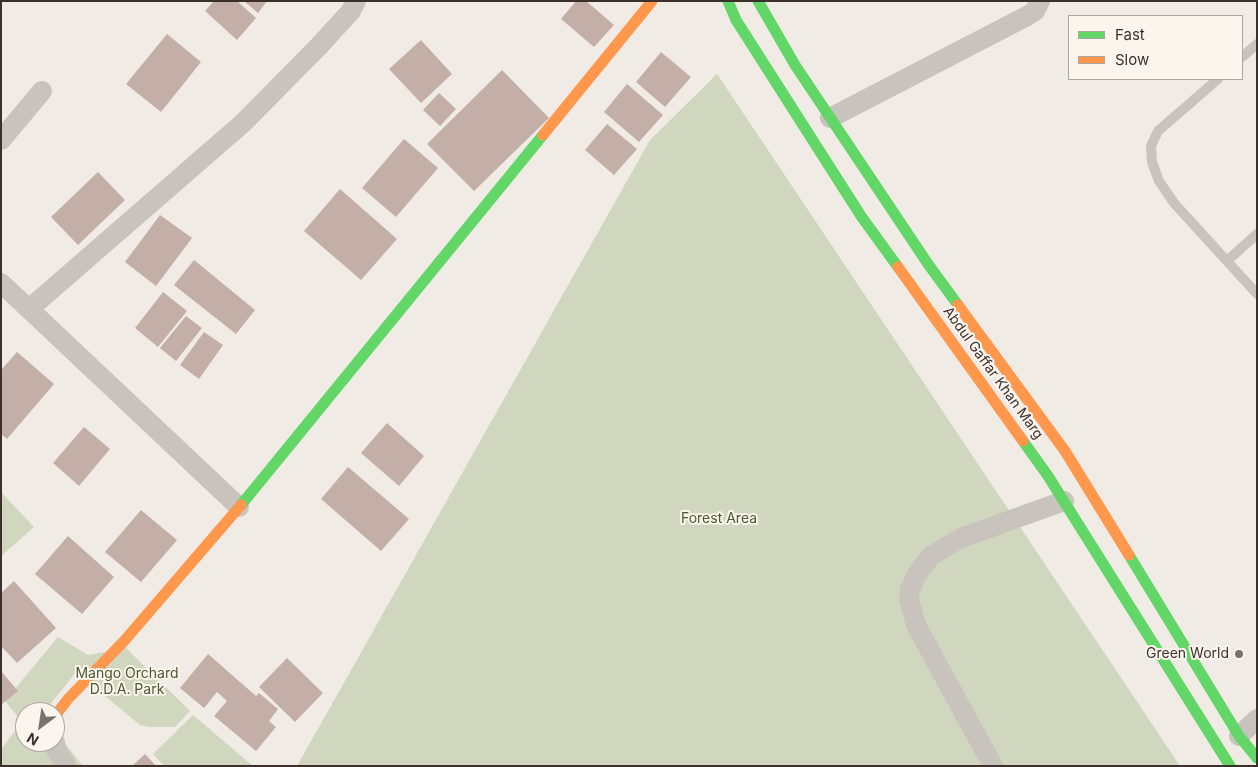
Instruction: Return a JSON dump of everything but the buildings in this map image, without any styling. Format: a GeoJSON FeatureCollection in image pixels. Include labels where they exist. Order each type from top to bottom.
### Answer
{"type":"FeatureCollection","features":[{"type":"Feature","properties":{"kind":"main road"},"geometry":{"type":"LineString","coordinates":[[65,703],[126,640],[239,507],[652,1]]}},
{"type":"Feature","properties":{"kind":"main road","name":"Abdul Gaffar Khan Marg"},"geometry":{"type":"LineString","coordinates":[[728,1],[736,20],[861,216],[1043,468],[1230,766]]}},
{"type":"Feature","properties":{"kind":"main road","name":"Abdul Gaffar Khan Marg"},"geometry":{"type":"LineString","coordinates":[[758,1],[795,65],[928,264],[1064,451],[1239,736],[1257,758]]}},
{"type":"Feature","properties":{"kind":"street"},"geometry":{"type":"LineString","coordinates":[[29,309],[243,123],[319,46],[351,11],[356,1]]}},
{"type":"Feature","properties":{"kind":"street"},"geometry":{"type":"LineString","coordinates":[[830,118],[1027,16],[1035,11],[1040,1]]}},
{"type":"Feature","properties":{"kind":"street"},"geometry":{"type":"LineString","coordinates":[[1,140],[42,91]]}},
{"type":"Feature","properties":{"kind":"street"},"geometry":{"type":"LineString","coordinates":[[1,284],[239,507]]}},
{"type":"Feature","properties":{"kind":"street"},"geometry":{"type":"LineString","coordinates":[[993,766],[916,625],[909,600],[910,589],[917,574],[931,556],[960,538],[1064,501]]}},
{"type":"Feature","properties":{"kind":"street"},"geometry":{"type":"LineString","coordinates":[[1239,736],[1257,719]]}},
{"type":"Feature","properties":{"kind":"street"},"geometry":{"type":"LineString","coordinates":[[57,752],[66,766]]}},
{"type":"Feature","properties":{"kind":"lane"},"geometry":{"type":"LineString","coordinates":[[1243,57],[1257,44]]}},
{"type":"Feature","properties":{"kind":"lane"},"geometry":{"type":"LineString","coordinates":[[1217,80],[1158,131],[1151,146],[1152,162],[1159,181],[1174,202],[1257,294]]}},
{"type":"Feature","properties":{"kind":"lane"},"geometry":{"type":"LineString","coordinates":[[1227,261],[1257,234]]}},
{"type":"Feature","properties":{"kind":"green space","name":"Forest Area"},"geometry":{"type":"Polygon","coordinates":[[[717,74],[1180,766],[297,766],[650,140],[717,74]]]}},
{"type":"Feature","properties":{"kind":"green space"},"geometry":{"type":"Polygon","coordinates":[[[1,492],[34,527],[1,556],[1,492]]]}},
{"type":"Feature","properties":{"kind":"green space","name":"Mango Orchard D.D.A. Park"},"geometry":{"type":"Polygon","coordinates":[[[58,637],[88,655],[126,648],[190,711],[175,727],[140,725],[76,672],[52,702],[15,702],[15,713],[5,701],[58,637]]]}},
{"type":"Feature","properties":{"kind":"green space"},"geometry":{"type":"Polygon","coordinates":[[[193,715],[253,766],[164,766],[153,754],[193,715]]]}},
{"type":"Feature","properties":{"kind":"green space","name":"Mango Orchard D.D.A. Park"},"geometry":{"type":"Polygon","coordinates":[[[15,731],[15,752],[65,752],[65,744],[83,766],[1,766],[1,749],[15,731]]]}},
{"type":"Feature","properties":{"kind":"traffic: fast"},"geometry":{"type":"LineString","coordinates":[[728,1],[736,20],[861,216],[898,267]]}},
{"type":"Feature","properties":{"kind":"traffic: fast"},"geometry":{"type":"LineString","coordinates":[[758,1],[795,65],[928,264],[958,305]]}},
{"type":"Feature","properties":{"kind":"traffic: fast"},"geometry":{"type":"LineString","coordinates":[[241,505],[543,135]]}},
{"type":"Feature","properties":{"kind":"traffic: fast"},"geometry":{"type":"LineString","coordinates":[[1023,441],[1048,476],[1230,766]]}},
{"type":"Feature","properties":{"kind":"traffic: fast"},"geometry":{"type":"LineString","coordinates":[[1129,555],[1239,736],[1257,758]]}},
{"type":"Feature","properties":{"kind":"traffic: slow"},"geometry":{"type":"LineString","coordinates":[[543,135],[652,1]]}},
{"type":"Feature","properties":{"kind":"traffic: slow"},"geometry":{"type":"LineString","coordinates":[[898,267],[1023,441]]}},
{"type":"Feature","properties":{"kind":"traffic: slow"},"geometry":{"type":"LineString","coordinates":[[958,305],[1065,451],[1129,555]]}},
{"type":"Feature","properties":{"kind":"traffic: slow"},"geometry":{"type":"LineString","coordinates":[[65,703],[125,640],[241,505]]}},
{"type":"Feature","properties":{"kind":"place","name":"Green World"},"geometry":{"type":"Point","coordinates":[1239,654]}}]}
